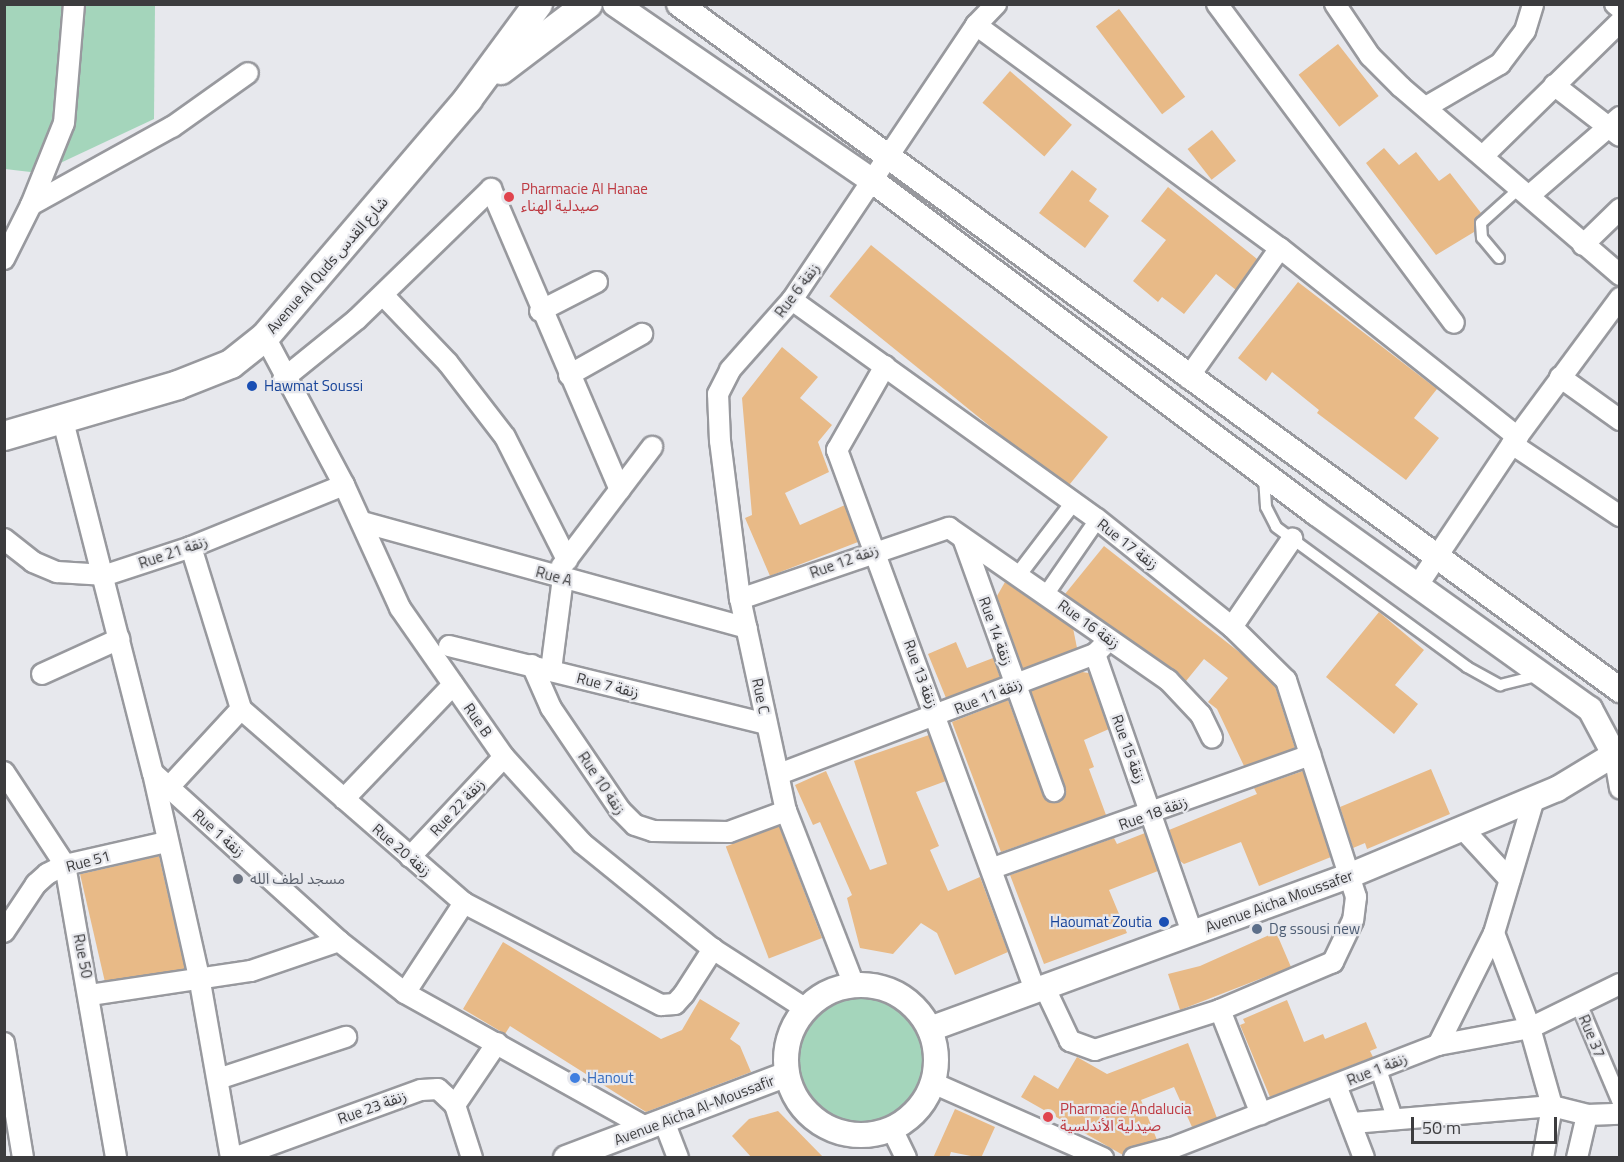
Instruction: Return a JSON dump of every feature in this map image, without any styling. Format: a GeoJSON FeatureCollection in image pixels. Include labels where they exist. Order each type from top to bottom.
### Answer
{"type":"FeatureCollection","features":[{"type":"Feature","properties":{"kind":"main road","name":"Avenue Al Quds شارع القدس"},"geometry":{"type":"LineString","coordinates":[[4,436],[63,421],[231,364],[265,337],[477,87],[538,4]]}},
{"type":"Feature","properties":{"kind":"main road","name":"Avenue Al Quds شارع القدس"},"geometry":{"type":"LineString","coordinates":[[477,87],[588,4]]}},
{"type":"Feature","properties":{"kind":"street"},"geometry":{"type":"LineString","coordinates":[[4,259],[31,205],[64,123],[74,4]]}},
{"type":"Feature","properties":{"kind":"street"},"geometry":{"type":"LineString","coordinates":[[615,4],[874,182],[1264,474],[1590,709],[1617,752],[1620,788]]}},
{"type":"Feature","properties":{"kind":"street"},"geometry":{"type":"LineString","coordinates":[[679,4],[888,160],[1437,560],[1620,690]]}},
{"type":"Feature","properties":{"kind":"street","name":"Rue 6 زنقة"},"geometry":{"type":"LineString","coordinates":[[718,394],[730,370],[792,300],[874,182],[976,25],[996,4]]}},
{"type":"Feature","properties":{"kind":"street"},"geometry":{"type":"LineString","coordinates":[[1217,4],[1454,323]]}},
{"type":"Feature","properties":{"kind":"street"},"geometry":{"type":"LineString","coordinates":[[1335,4],[1370,56],[1426,107],[1484,154],[1583,245],[1620,275]]}},
{"type":"Feature","properties":{"kind":"street"},"geometry":{"type":"LineString","coordinates":[[1426,107],[1500,64],[1525,31],[1533,4]]}},
{"type":"Feature","properties":{"kind":"street"},"geometry":{"type":"LineString","coordinates":[[1615,4],[1620,8]]}},
{"type":"Feature","properties":{"kind":"street"},"geometry":{"type":"LineString","coordinates":[[1484,154],[1620,22]]}},
{"type":"Feature","properties":{"kind":"street"},"geometry":{"type":"LineString","coordinates":[[976,25],[1280,248],[1515,440],[1620,516]]}},
{"type":"Feature","properties":{"kind":"street"},"geometry":{"type":"LineString","coordinates":[[31,205],[172,127],[248,73]]}},
{"type":"Feature","properties":{"kind":"street"},"geometry":{"type":"LineString","coordinates":[[1525,191],[1616,127],[1554,85]]}},
{"type":"Feature","properties":{"kind":"street"},"geometry":{"type":"LineString","coordinates":[[283,379],[383,295],[491,189],[540,311],[620,490]]}},
{"type":"Feature","properties":{"kind":"street"},"geometry":{"type":"LineString","coordinates":[[1583,245],[1620,209]]}},
{"type":"Feature","properties":{"kind":"street"},"geometry":{"type":"LineString","coordinates":[[1188,378],[1280,248]]}},
{"type":"Feature","properties":{"kind":"street"},"geometry":{"type":"LineString","coordinates":[[540,311],[597,282]]}},
{"type":"Feature","properties":{"kind":"street"},"geometry":{"type":"LineString","coordinates":[[383,295],[448,363],[505,437],[561,571],[551,670]]}},
{"type":"Feature","properties":{"kind":"street"},"geometry":{"type":"LineString","coordinates":[[1418,585],[1437,560],[1515,440],[1620,298]]}},
{"type":"Feature","properties":{"kind":"street","name":"Rue 17 زنقة"},"geometry":{"type":"LineString","coordinates":[[792,300],[1096,519],[1232,627],[1286,680],[1352,875],[1356,897],[1353,920],[1333,962],[1220,1010]]}},
{"type":"Feature","properties":{"kind":"street"},"geometry":{"type":"LineString","coordinates":[[569,375],[642,334]]}},
{"type":"Feature","properties":{"kind":"street","name":"Rue B"},"geometry":{"type":"LineString","coordinates":[[265,337],[283,379],[344,485],[399,608],[504,757],[582,843],[713,950],[806,1009]]}},
{"type":"Feature","properties":{"kind":"street","name":"Rue 13 زنقة"},"geometry":{"type":"LineString","coordinates":[[885,366],[837,450],[876,549],[993,868],[1040,989],[1060,1028],[1080,1048],[1129,1043],[1220,1010]]}},
{"type":"Feature","properties":{"kind":"street"},"geometry":{"type":"LineString","coordinates":[[1560,377],[1620,420]]}},
{"type":"Feature","properties":{"kind":"street","name":"Rue C"},"geometry":{"type":"LineString","coordinates":[[718,394],[720,441],[741,599],[786,811],[854,985]]}},
{"type":"Feature","properties":{"kind":"street"},"geometry":{"type":"LineString","coordinates":[[63,421],[106,574],[119,639],[153,773],[166,842],[200,982],[233,1158]]}},
{"type":"Feature","properties":{"kind":"street"},"geometry":{"type":"LineString","coordinates":[[561,571],[652,447]]}},
{"type":"Feature","properties":{"kind":"street","name":"Rue 21 زنقة"},"geometry":{"type":"LineString","coordinates":[[4,539],[33,562],[57,572],[106,574],[191,547],[344,485]]}},
{"type":"Feature","properties":{"kind":"street"},"geometry":{"type":"LineString","coordinates":[[1018,574],[1072,503]]}},
{"type":"Feature","properties":{"kind":"street"},"geometry":{"type":"LineString","coordinates":[[1046,593],[1096,519]]}},
{"type":"Feature","properties":{"kind":"street","name":"Rue A"},"geometry":{"type":"LineString","coordinates":[[362,522],[561,571],[747,628]]}},
{"type":"Feature","properties":{"kind":"street","name":"Rue 12 زنقة"},"geometry":{"type":"LineString","coordinates":[[741,599],[876,549],[956,533]]}},
{"type":"Feature","properties":{"kind":"street","name":"Rue 16 زنقة"},"geometry":{"type":"LineString","coordinates":[[956,533],[1111,639],[1189,700],[1212,738]]}},
{"type":"Feature","properties":{"kind":"street","name":"Rue 14 زنقة"},"geometry":{"type":"LineString","coordinates":[[956,533],[1054,791]]}},
{"type":"Feature","properties":{"kind":"street"},"geometry":{"type":"LineString","coordinates":[[1232,627],[1292,539]]}},
{"type":"Feature","properties":{"kind":"street"},"geometry":{"type":"LineString","coordinates":[[169,787],[241,709],[191,547]]}},
{"type":"Feature","properties":{"kind":"street"},"geometry":{"type":"LineString","coordinates":[[42,674],[119,639]]}},
{"type":"Feature","properties":{"kind":"street"},"geometry":{"type":"LineString","coordinates":[[1095,654],[1111,639]]}},
{"type":"Feature","properties":{"kind":"street","name":"Rue 7 زنقة"},"geometry":{"type":"LineString","coordinates":[[449,646],[767,724]]}},
{"type":"Feature","properties":{"kind":"street","name":"Rue 11 زنقة"},"geometry":{"type":"LineString","coordinates":[[779,774],[1095,654]]}},
{"type":"Feature","properties":{"kind":"street","name":"Rue 15 زنقة"},"geometry":{"type":"LineString","coordinates":[[1095,654],[1192,932]]}},
{"type":"Feature","properties":{"kind":"street","name":"Rue 10 زنقة"},"geometry":{"type":"LineString","coordinates":[[532,665],[551,708],[620,810],[635,825],[654,831],[729,832],[786,811]]}},
{"type":"Feature","properties":{"kind":"street"},"geometry":{"type":"LineString","coordinates":[[344,799],[453,685]]}},
{"type":"Feature","properties":{"kind":"street","name":"Rue 20 زنقة"},"geometry":{"type":"LineString","coordinates":[[241,709],[464,903],[661,1005],[679,999],[713,950]]}},
{"type":"Feature","properties":{"kind":"street","name":"Avenue Aicha Moussafer"},"geometry":{"type":"LineString","coordinates":[[930,1029],[1352,875],[1534,799],[1617,752]]}},
{"type":"Feature","properties":{"kind":"street","name":"Rue 18 زنقة"},"geometry":{"type":"LineString","coordinates":[[993,868],[1152,814],[1311,755]]}},
{"type":"Feature","properties":{"kind":"street","name":"Rue 22 زنقة"},"geometry":{"type":"LineString","coordinates":[[410,857],[504,757]]}},
{"type":"Feature","properties":{"kind":"street","name":"Rue 50"},"geometry":{"type":"LineString","coordinates":[[4,772],[65,865],[90,995],[116,1158]]}},
{"type":"Feature","properties":{"kind":"street","name":"Rue 1 زنقة"},"geometry":{"type":"LineString","coordinates":[[153,773],[339,941],[405,993],[657,1126]]}},
{"type":"Feature","properties":{"kind":"street"},"geometry":{"type":"LineString","coordinates":[[1438,1045],[1494,933],[1534,799]]}},
{"type":"Feature","properties":{"kind":"street"},"geometry":{"type":"LineString","coordinates":[[1463,829],[1510,880]]}},
{"type":"Feature","properties":{"kind":"street","name":"Rue 51"},"geometry":{"type":"LineString","coordinates":[[4,932],[36,884],[65,865],[166,842]]}},
{"type":"Feature","properties":{"kind":"street"},"geometry":{"type":"LineString","coordinates":[[405,993],[464,903]]}},
{"type":"Feature","properties":{"kind":"street"},"geometry":{"type":"LineString","coordinates":[[1494,933],[1530,1028],[1552,1106],[1543,1158]]}},
{"type":"Feature","properties":{"kind":"street"},"geometry":{"type":"LineString","coordinates":[[90,995],[200,982],[251,971],[339,941]]}},
{"type":"Feature","properties":{"kind":"street","name":"Rue 1 زنقة"},"geometry":{"type":"LineString","coordinates":[[1134,1158],[1173,1153],[1261,1114],[1438,1045],[1530,1028],[1620,984]]}},
{"type":"Feature","properties":{"kind":"street"},"geometry":{"type":"LineString","coordinates":[[854,985],[882,988],[907,1000],[930,1029],[936,1047],[933,1083],[918,1110],[892,1129],[855,1135],[818,1122],[793,1093],[788,1074],[789,1039],[806,1009],[820,997],[854,985]]}},
{"type":"Feature","properties":{"kind":"street","name":"Rue 37"},"geometry":{"type":"LineString","coordinates":[[1578,1003],[1620,1102]]}},
{"type":"Feature","properties":{"kind":"street"},"geometry":{"type":"LineString","coordinates":[[1220,1010],[1261,1114]]}},
{"type":"Feature","properties":{"kind":"street"},"geometry":{"type":"LineString","coordinates":[[218,1079],[346,1037]]}},
{"type":"Feature","properties":{"kind":"street"},"geometry":{"type":"LineString","coordinates":[[4,1043],[23,1158]]}},
{"type":"Feature","properties":{"kind":"street"},"geometry":{"type":"LineString","coordinates":[[472,1158],[454,1106],[497,1043]]}},
{"type":"Feature","properties":{"kind":"street"},"geometry":{"type":"LineString","coordinates":[[1378,1069],[1395,1120]]}},
{"type":"Feature","properties":{"kind":"street","name":"Avenue Aicha Al-Moussafir"},"geometry":{"type":"LineString","coordinates":[[566,1158],[657,1126],[788,1074]]}},
{"type":"Feature","properties":{"kind":"street"},"geometry":{"type":"LineString","coordinates":[[933,1083],[1103,1158]]}},
{"type":"Feature","properties":{"kind":"street"},"geometry":{"type":"LineString","coordinates":[[1336,1085],[1353,1123],[1364,1158]]}},
{"type":"Feature","properties":{"kind":"street","name":"Rue 23 زنقة"},"geometry":{"type":"LineString","coordinates":[[233,1158],[421,1089],[438,1089],[454,1106]]}},
{"type":"Feature","properties":{"kind":"street"},"geometry":{"type":"LineString","coordinates":[[1353,1123],[1552,1106],[1587,1115],[1620,1114]]}},
{"type":"Feature","properties":{"kind":"street"},"geometry":{"type":"LineString","coordinates":[[1577,1158],[1587,1115]]}},
{"type":"Feature","properties":{"kind":"street"},"geometry":{"type":"LineString","coordinates":[[657,1126],[678,1158]]}},
{"type":"Feature","properties":{"kind":"street"},"geometry":{"type":"LineString","coordinates":[[892,1129],[906,1158]]}},
{"type":"Feature","properties":{"kind":"lane"},"geometry":{"type":"LineString","coordinates":[[1499,258],[1482,238],[1481,223],[1525,191]]}},
{"type":"Feature","properties":{"kind":"lane"},"geometry":{"type":"LineString","coordinates":[[1264,474],[1271,522],[1485,679],[1508,685],[1542,674]]}},
{"type":"Feature","properties":{"kind":"green space"},"geometry":{"type":"Polygon","coordinates":[[[5,5],[155,5],[154,119],[39,173],[5,169],[5,5]]]}},
{"type":"Feature","properties":{"kind":"green space"},"geometry":{"type":"Polygon","coordinates":[[[863,995],[888,1000],[909,1014],[923,1035],[928,1060],[923,1085],[909,1106],[888,1120],[863,1125],[838,1120],[817,1106],[803,1085],[798,1060],[803,1035],[817,1014],[838,1000],[863,995]]]}},
{"type":"Feature","properties":{"kind":"building"},"geometry":{"type":"Polygon","coordinates":[[[1119,9],[1185,97],[1162,114],[1096,26],[1119,9]]]}},
{"type":"Feature","properties":{"kind":"building"},"geometry":{"type":"Polygon","coordinates":[[[1338,44],[1379,96],[1339,127],[1299,75],[1338,44]]]}},
{"type":"Feature","properties":{"kind":"building"},"geometry":{"type":"Polygon","coordinates":[[[1010,71],[1072,125],[1044,156],[982,103],[1010,71]]]}},
{"type":"Feature","properties":{"kind":"building"},"geometry":{"type":"Polygon","coordinates":[[[1212,130],[1236,161],[1212,180],[1188,149],[1212,130]]]}},
{"type":"Feature","properties":{"kind":"building"},"geometry":{"type":"Polygon","coordinates":[[[1384,148],[1399,165],[1416,152],[1439,181],[1450,173],[1481,213],[1474,221],[1474,232],[1436,255],[1366,163],[1384,148]]]}},
{"type":"Feature","properties":{"kind":"building"},"geometry":{"type":"Polygon","coordinates":[[[1072,170],[1097,189],[1089,201],[1109,216],[1085,248],[1039,213],[1072,170]]]}},
{"type":"Feature","properties":{"kind":"building"},"geometry":{"type":"Polygon","coordinates":[[[1168,187],[1257,259],[1236,290],[1216,274],[1184,314],[1162,297],[1158,302],[1133,281],[1166,240],[1141,221],[1168,187]]]}},
{"type":"Feature","properties":{"kind":"building"},"geometry":{"type":"Polygon","coordinates":[[[871,245],[1108,437],[1066,488],[829,296],[871,245]]]}},
{"type":"Feature","properties":{"kind":"building"},"geometry":{"type":"Polygon","coordinates":[[[1298,282],[1437,389],[1414,418],[1439,438],[1406,480],[1317,413],[1319,410],[1272,372],[1266,381],[1238,358],[1298,282]]]}},
{"type":"Feature","properties":{"kind":"building"},"geometry":{"type":"Polygon","coordinates":[[[782,347],[818,377],[800,398],[832,425],[818,442],[829,472],[785,493],[800,525],[845,505],[858,542],[770,576],[745,518],[752,515],[742,398],[782,347]]]}},
{"type":"Feature","properties":{"kind":"building"},"geometry":{"type":"Polygon","coordinates":[[[1104,546],[1243,655],[1275,686],[1295,748],[1244,766],[1217,709],[1208,702],[1228,678],[1204,659],[1186,681],[1065,594],[1104,546]]]}},
{"type":"Feature","properties":{"kind":"building"},"geometry":{"type":"Polygon","coordinates":[[[1005,582],[1073,628],[1077,648],[1023,669],[997,596],[1005,582]]]}},
{"type":"Feature","properties":{"kind":"building"},"geometry":{"type":"Polygon","coordinates":[[[1379,612],[1424,650],[1395,685],[1418,704],[1394,734],[1326,677],[1379,612]]]}},
{"type":"Feature","properties":{"kind":"building"},"geometry":{"type":"Polygon","coordinates":[[[956,642],[967,668],[993,658],[1000,677],[946,698],[928,654],[956,642]]]}},
{"type":"Feature","properties":{"kind":"building"},"geometry":{"type":"Polygon","coordinates":[[[1082,672],[1089,673],[1109,729],[1084,740],[1094,767],[1089,769],[1106,815],[1001,852],[952,722],[1008,700],[1043,795],[1059,802],[1065,787],[1031,691],[1082,672]]]}},
{"type":"Feature","properties":{"kind":"building"},"geometry":{"type":"Polygon","coordinates":[[[929,735],[946,781],[916,792],[939,846],[930,850],[948,891],[980,877],[1008,952],[955,975],[937,933],[921,923],[893,954],[860,948],[847,898],[852,895],[820,822],[813,825],[795,785],[826,771],[870,870],[887,864],[854,761],[929,735]]]}},
{"type":"Feature","properties":{"kind":"building"},"geometry":{"type":"Polygon","coordinates":[[[1431,769],[1450,814],[1367,849],[1365,843],[1353,848],[1340,807],[1431,769]]]}},
{"type":"Feature","properties":{"kind":"building"},"geometry":{"type":"Polygon","coordinates":[[[1303,771],[1331,857],[1259,886],[1241,842],[1184,864],[1180,861],[1169,830],[1257,794],[1254,788],[1303,771]]]}},
{"type":"Feature","properties":{"kind":"building"},"geometry":{"type":"Polygon","coordinates":[[[779,826],[822,938],[769,958],[726,846],[779,826]]]}},
{"type":"Feature","properties":{"kind":"building"},"geometry":{"type":"Polygon","coordinates":[[[1145,833],[1158,871],[1109,890],[1127,933],[1044,964],[1010,875],[1114,838],[1117,844],[1145,833]]]}},
{"type":"Feature","properties":{"kind":"building"},"geometry":{"type":"Polygon","coordinates":[[[159,856],[185,969],[106,987],[80,874],[159,856]]]}},
{"type":"Feature","properties":{"kind":"building"},"geometry":{"type":"Polygon","coordinates":[[[1276,932],[1291,967],[1180,1010],[1168,974],[1200,966],[1276,932]]]}},
{"type":"Feature","properties":{"kind":"building"},"geometry":{"type":"Polygon","coordinates":[[[503,942],[661,1039],[682,1030],[700,999],[740,1023],[730,1039],[740,1046],[751,1072],[646,1112],[510,1026],[505,1034],[463,1009],[503,942]]]}},
{"type":"Feature","properties":{"kind":"building"},"geometry":{"type":"Polygon","coordinates":[[[1287,1000],[1304,1042],[1323,1034],[1325,1039],[1366,1022],[1377,1048],[1370,1051],[1373,1057],[1270,1097],[1240,1025],[1245,1023],[1243,1019],[1287,1000]]]}},
{"type":"Feature","properties":{"kind":"building"},"geometry":{"type":"Polygon","coordinates":[[[1188,1043],[1217,1118],[1192,1127],[1174,1087],[1141,1100],[1157,1140],[1130,1147],[1123,1155],[1021,1097],[1034,1075],[1058,1089],[1077,1057],[1107,1074],[1188,1043]]]}},
{"type":"Feature","properties":{"kind":"building"},"geometry":{"type":"Polygon","coordinates":[[[955,1109],[995,1127],[981,1158],[951,1152],[949,1158],[933,1158],[955,1109]]]}},
{"type":"Feature","properties":{"kind":"building"},"geometry":{"type":"Polygon","coordinates":[[[778,1111],[824,1158],[752,1158],[732,1136],[749,1119],[778,1111]]]}},
{"type":"Feature","properties":{"kind":"place","name":"Pharmacie Al Hanae صيدلية الهناء"},"geometry":{"type":"Point","coordinates":[509,197]}},
{"type":"Feature","properties":{"kind":"place","name":"Hawmat Soussi"},"geometry":{"type":"Point","coordinates":[252,386]}},
{"type":"Feature","properties":{"kind":"place","name":"مسجد لطف الله"},"geometry":{"type":"Point","coordinates":[238,879]}},
{"type":"Feature","properties":{"kind":"place","name":"Haoumat Zoutia"},"geometry":{"type":"Point","coordinates":[1164,922]}},
{"type":"Feature","properties":{"kind":"place","name":"Dg ssousi new"},"geometry":{"type":"Point","coordinates":[1257,929]}},
{"type":"Feature","properties":{"kind":"place","name":"Hanout"},"geometry":{"type":"Point","coordinates":[575,1078]}},
{"type":"Feature","properties":{"kind":"place","name":"Pharmacie Andalucia صيدلية الأندلسية"},"geometry":{"type":"Point","coordinates":[1048,1117]}}]}
